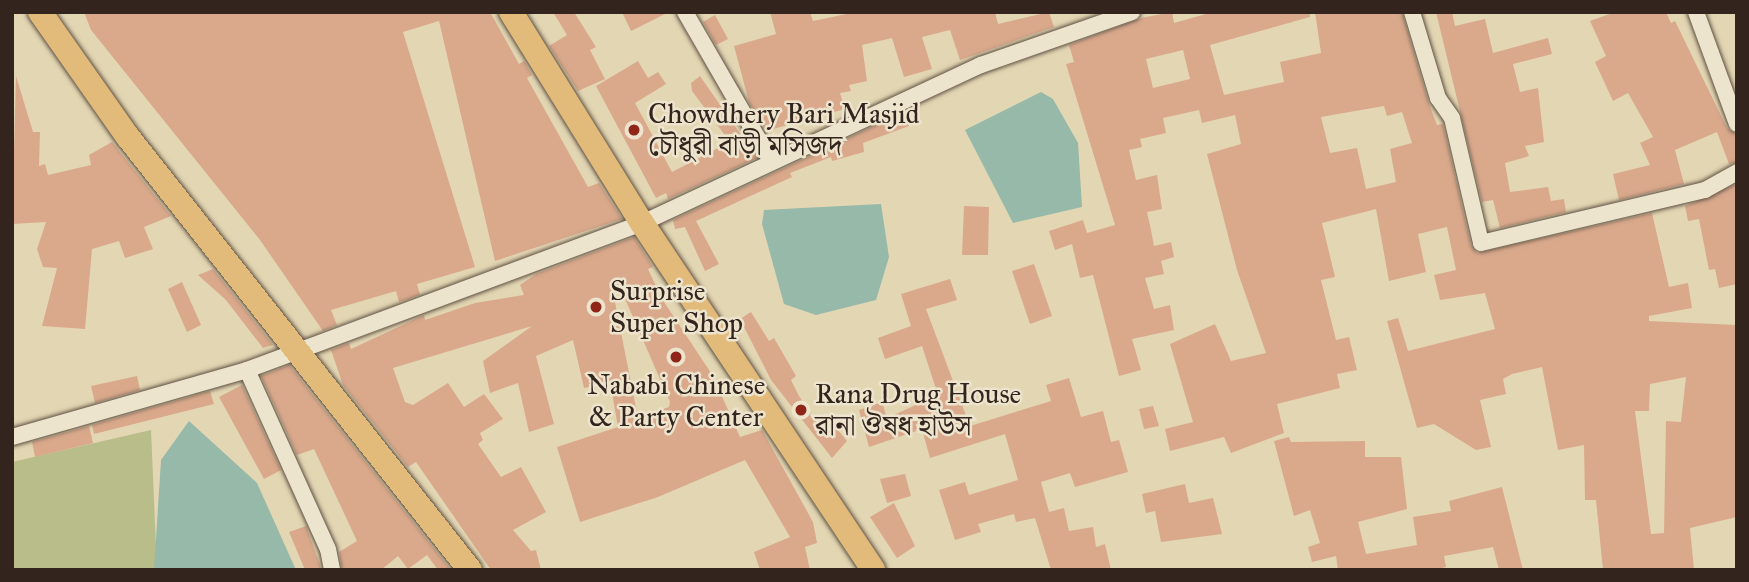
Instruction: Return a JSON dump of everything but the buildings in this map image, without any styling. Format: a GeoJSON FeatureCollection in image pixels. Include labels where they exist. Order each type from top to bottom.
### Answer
{"type":"FeatureCollection","features":[{"type":"Feature","properties":{"kind":"main road"},"geometry":{"type":"LineString","coordinates":[[40,12],[128,137],[299,349],[470,570]]}},
{"type":"Feature","properties":{"kind":"main road"},"geometry":{"type":"LineString","coordinates":[[511,12],[642,223],[873,570]]}},
{"type":"Feature","properties":{"kind":"street"},"geometry":{"type":"LineString","coordinates":[[685,12],[770,159]]}},
{"type":"Feature","properties":{"kind":"street"},"geometry":{"type":"LineString","coordinates":[[12,437],[247,370],[642,223],[770,159],[981,65],[1132,12]]}},
{"type":"Feature","properties":{"kind":"street"},"geometry":{"type":"LineString","coordinates":[[1412,12],[1438,98],[1452,118],[1481,243],[1705,190],[1737,172]]}},
{"type":"Feature","properties":{"kind":"street"},"geometry":{"type":"LineString","coordinates":[[1696,12],[1737,124]]}},
{"type":"Feature","properties":{"kind":"street"},"geometry":{"type":"LineString","coordinates":[[247,370],[328,549],[332,570]]}},
{"type":"Feature","properties":{"kind":"green space"},"geometry":{"type":"Polygon","coordinates":[[[151,430],[157,570],[12,570],[12,462],[151,430]]]}},
{"type":"Feature","properties":{"kind":"shaded area"},"geometry":{"type":"Polygon","coordinates":[[[1041,92],[1053,99],[1078,143],[1082,207],[1013,223],[965,130],[1041,92]]]}},
{"type":"Feature","properties":{"kind":"shaded area"},"geometry":{"type":"Polygon","coordinates":[[[881,204],[889,257],[876,300],[816,315],[784,304],[762,224],[764,210],[881,204]]]}},
{"type":"Feature","properties":{"kind":"shaded area"},"geometry":{"type":"Polygon","coordinates":[[[189,421],[257,483],[296,570],[154,570],[161,460],[189,421]]]}},
{"type":"Feature","properties":{"kind":"place","name":"Chowdhery Bari Masjid চৌধুরী বাড়ী মসিজদ"},"geometry":{"type":"Point","coordinates":[634,130]}},
{"type":"Feature","properties":{"kind":"place","name":"Surprise Super Shop"},"geometry":{"type":"Point","coordinates":[596,307]}},
{"type":"Feature","properties":{"kind":"place","name":"Nababi Chinese & Party Center"},"geometry":{"type":"Point","coordinates":[676,357]}},
{"type":"Feature","properties":{"kind":"place","name":"Rana Drug House রানা ঔষধ হাউস"},"geometry":{"type":"Point","coordinates":[801,410]}}]}
